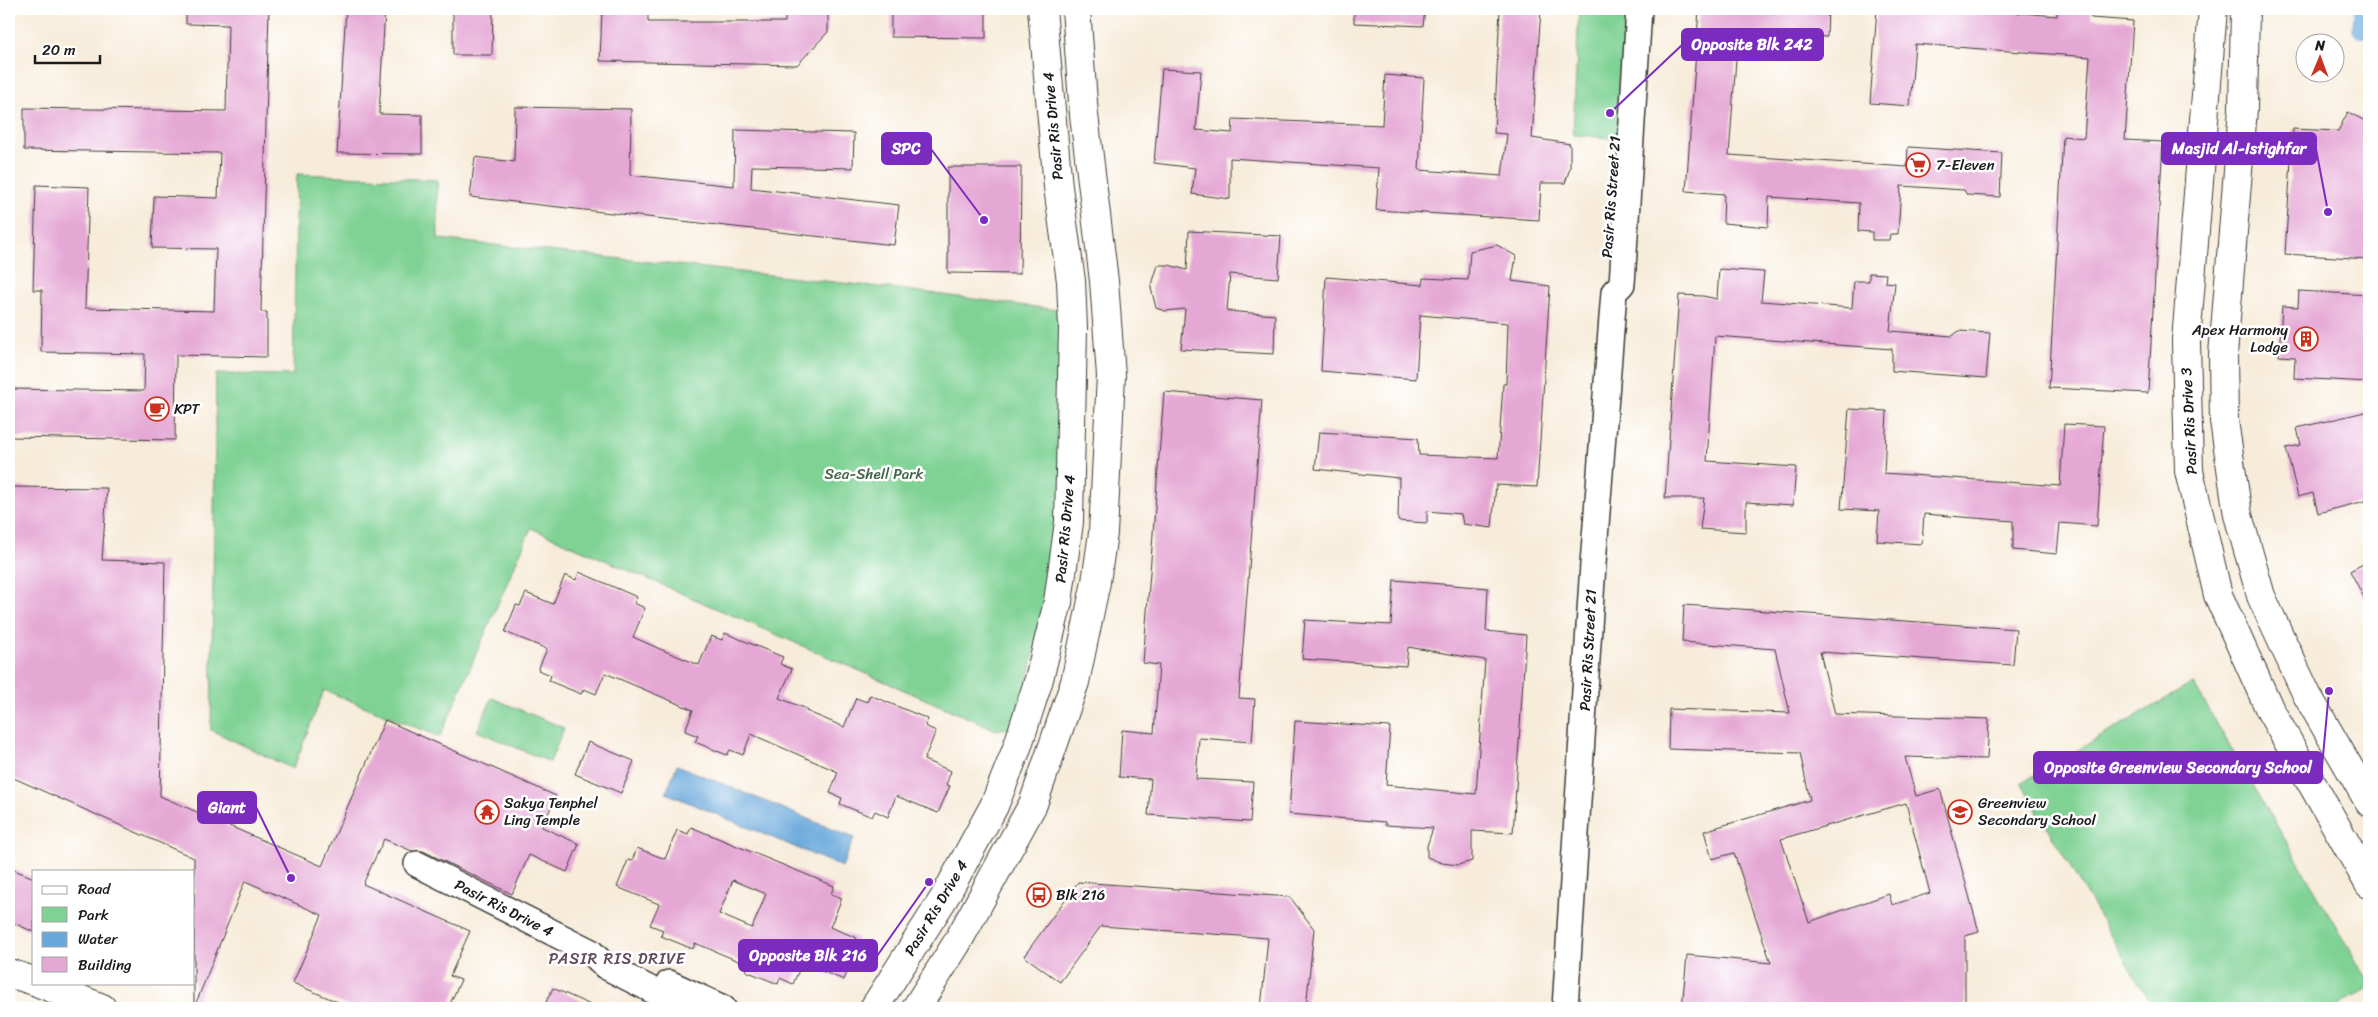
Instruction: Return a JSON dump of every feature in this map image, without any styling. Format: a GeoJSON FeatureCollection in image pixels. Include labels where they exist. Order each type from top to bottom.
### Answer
{"type":"FeatureCollection","features":[{"type":"Feature","properties":{"kind":"street","name":"Pasir Ris Drive 4"},"geometry":{"type":"LineString","coordinates":[[874,1008],[944,898],[994,806],[1017,748],[1039,679],[1058,602],[1069,522],[1073,328],[1070,281],[1058,187],[1042,9]]}},
{"type":"Feature","properties":{"kind":"street","name":"Pasir Ris Drive 4"},"geometry":{"type":"LineString","coordinates":[[916,1008],[957,943],[1033,804],[1075,682],[1096,582],[1103,533],[1111,376],[1104,281],[1084,115],[1076,9]]}},
{"type":"Feature","properties":{"kind":"street","name":"Pasir Ris Street 21"},"geometry":{"type":"LineString","coordinates":[[1614,292],[1605,283],[1616,145],[1623,9]]}},
{"type":"Feature","properties":{"kind":"street","name":"Pasir Ris Street 21"},"geometry":{"type":"LineString","coordinates":[[1565,1008],[1614,292],[1622,284],[1639,9]]}},
{"type":"Feature","properties":{"kind":"street","name":"Pasir Ris Drive 3"},"geometry":{"type":"LineString","coordinates":[[2213,9],[2186,341],[2189,471],[2218,595],[2270,710],[2369,884]]}},
{"type":"Feature","properties":{"kind":"street"},"geometry":{"type":"LineString","coordinates":[[2245,9],[2243,109],[2223,355],[2224,421],[2238,515],[2261,596],[2307,695],[2369,802]]}},
{"type":"Feature","properties":{"kind":"street","name":"Pasir Ris Drive 4"},"geometry":{"type":"LineString","coordinates":[[417,864],[591,952],[610,956],[723,1008]]}},
{"type":"Feature","properties":{"kind":"street","name":"Pasir Ris Drive 4"},"geometry":{"type":"LineString","coordinates":[[591,952],[605,966],[686,1008]]}},
{"type":"Feature","properties":{"kind":"street"},"geometry":{"type":"LineString","coordinates":[[9,972],[32,980]]}},
{"type":"Feature","properties":{"kind":"street"},"geometry":{"type":"LineString","coordinates":[[42,984],[102,1008]]}},
{"type":"Feature","properties":{"kind":"green space"},"geometry":{"type":"Polygon","coordinates":[[[1579,9],[1628,9],[1622,139],[1573,135],[1579,9]]]}},
{"type":"Feature","properties":{"kind":"green space","name":"Sea-Shell Park"},"geometry":{"type":"Polygon","coordinates":[[[297,174],[437,180],[438,239],[898,289],[1065,311],[1062,479],[1052,577],[1017,727],[996,730],[531,528],[440,737],[324,690],[293,769],[211,730],[216,374],[293,375],[297,174]]]}},
{"type":"Feature","properties":{"kind":"green space"},"geometry":{"type":"Polygon","coordinates":[[[2193,683],[2369,982],[2369,988],[2334,1008],[2153,1008],[2021,783],[2193,683]]]}},
{"type":"Feature","properties":{"kind":"green space"},"geometry":{"type":"Polygon","coordinates":[[[492,698],[564,728],[550,762],[477,731],[492,698]]]}},
{"type":"Feature","properties":{"kind":"water"},"geometry":{"type":"Polygon","coordinates":[[[677,765],[854,838],[842,867],[666,793],[677,765]]]}},
{"type":"Feature","properties":{"kind":"building"},"geometry":{"type":"Polygon","coordinates":[[[186,9],[269,9],[261,312],[267,312],[267,357],[176,355],[175,440],[9,437],[9,389],[144,391],[145,354],[41,352],[42,290],[33,290],[36,185],[89,187],[85,308],[214,311],[216,249],[152,248],[154,196],[218,198],[220,153],[24,150],[24,108],[226,111],[228,25],[186,24],[186,9]]]}},
{"type":"Feature","properties":{"kind":"building"},"geometry":{"type":"Polygon","coordinates":[[[346,9],[385,9],[379,114],[422,115],[422,154],[337,153],[346,9]]]}},
{"type":"Feature","properties":{"kind":"building"},"geometry":{"type":"Polygon","coordinates":[[[453,9],[493,9],[492,55],[453,55],[453,9]]]}},
{"type":"Feature","properties":{"kind":"building"},"geometry":{"type":"Polygon","coordinates":[[[602,9],[648,9],[648,22],[785,22],[785,9],[828,9],[828,32],[797,65],[600,61],[602,9]]]}},
{"type":"Feature","properties":{"kind":"building"},"geometry":{"type":"Polygon","coordinates":[[[891,9],[986,9],[986,38],[891,37],[891,9]]]}},
{"type":"Feature","properties":{"kind":"building"},"geometry":{"type":"Polygon","coordinates":[[[1354,9],[1425,9],[1423,26],[1354,23],[1354,9]]]}},
{"type":"Feature","properties":{"kind":"building"},"geometry":{"type":"Polygon","coordinates":[[[1500,9],[1541,9],[1532,138],[1570,144],[1570,168],[1565,183],[1541,183],[1539,220],[1376,210],[1379,168],[1230,158],[1230,199],[1192,194],[1195,168],[1154,163],[1162,69],[1201,71],[1196,130],[1232,133],[1233,119],[1382,125],[1385,75],[1424,78],[1419,170],[1502,176],[1507,134],[1494,133],[1500,9]]]}},
{"type":"Feature","properties":{"kind":"building"},"geometry":{"type":"Polygon","coordinates":[[[1699,9],[1828,9],[1827,37],[1738,32],[1729,155],[1907,167],[1908,147],[2002,153],[2000,197],[1967,195],[1964,190],[1901,186],[1898,234],[1890,234],[1889,240],[1872,240],[1872,232],[1858,231],[1859,203],[1769,197],[1768,227],[1723,223],[1724,194],[1686,191],[1699,9]]]}},
{"type":"Feature","properties":{"kind":"building"},"geometry":{"type":"Polygon","coordinates":[[[1877,9],[1972,9],[2057,16],[2058,9],[2092,9],[2091,18],[2133,21],[2125,140],[2163,142],[2148,393],[2049,388],[2063,136],[2084,138],[2090,57],[1915,44],[1910,106],[1870,103],[1877,9]]]}},
{"type":"Feature","properties":{"kind":"building"},"geometry":{"type":"Polygon","coordinates":[[[515,107],[631,109],[630,175],[734,186],[735,130],[854,133],[853,168],[752,166],[751,188],[899,205],[894,245],[470,197],[475,157],[514,162],[515,107]]]}},
{"type":"Feature","properties":{"kind":"building"},"geometry":{"type":"Polygon","coordinates":[[[2348,112],[2369,123],[2369,259],[2285,254],[2293,129],[2338,131],[2348,112]]]}},
{"type":"Feature","properties":{"kind":"building"},"geometry":{"type":"Polygon","coordinates":[[[948,167],[1021,167],[1020,274],[948,273],[948,167]]]}},
{"type":"Feature","properties":{"kind":"building"},"geometry":{"type":"Polygon","coordinates":[[[1189,231],[1281,236],[1278,278],[1230,274],[1227,311],[1275,315],[1274,354],[1181,349],[1185,309],[1165,311],[1156,308],[1151,288],[1158,265],[1169,265],[1187,270],[1189,231]]]}},
{"type":"Feature","properties":{"kind":"building"},"geometry":{"type":"Polygon","coordinates":[[[1497,245],[1516,256],[1512,281],[1550,286],[1537,487],[1496,485],[1492,528],[1463,524],[1461,514],[1427,511],[1427,523],[1398,521],[1399,478],[1315,469],[1319,432],[1418,438],[1419,455],[1498,458],[1503,384],[1506,384],[1508,323],[1420,315],[1416,379],[1321,371],[1326,277],[1423,285],[1423,278],[1468,280],[1470,251],[1497,245]]]}},
{"type":"Feature","properties":{"kind":"building"},"geometry":{"type":"Polygon","coordinates":[[[1719,269],[1764,272],[1761,301],[1852,308],[1854,281],[1869,281],[1869,273],[1886,274],[1885,282],[1895,283],[1890,331],[1952,336],[1959,331],[1990,333],[1986,378],[1892,371],[1892,349],[1715,336],[1707,461],[1796,467],[1793,505],[1746,502],[1746,532],[1700,529],[1704,498],[1665,498],[1679,295],[1703,296],[1717,299],[1719,269]]]}},
{"type":"Feature","properties":{"kind":"building","name":"Apex Harmony Lodge"},"geometry":{"type":"Polygon","coordinates":[[[2299,291],[2369,295],[2369,382],[2294,378],[2295,357],[2279,356],[2282,306],[2298,307],[2299,291]]]}},
{"type":"Feature","properties":{"kind":"building"},"geometry":{"type":"Polygon","coordinates":[[[1164,392],[1262,400],[1239,698],[1255,699],[1252,742],[1199,738],[1196,779],[1253,782],[1250,822],[1148,815],[1151,779],[1119,777],[1122,730],[1154,733],[1159,665],[1143,663],[1164,392]]]}},
{"type":"Feature","properties":{"kind":"building"},"geometry":{"type":"Polygon","coordinates":[[[1849,409],[1887,411],[1884,473],[2060,486],[2064,424],[2104,426],[2097,526],[2060,523],[2057,554],[2013,550],[2013,521],[1924,514],[1922,544],[1877,541],[1879,511],[1841,509],[1849,409]]]}},
{"type":"Feature","properties":{"kind":"building"},"geometry":{"type":"Polygon","coordinates":[[[2369,411],[2369,500],[2318,513],[2313,493],[2298,497],[2286,448],[2301,445],[2297,428],[2369,411]]]}},
{"type":"Feature","properties":{"kind":"building"},"geometry":{"type":"Polygon","coordinates":[[[9,487],[107,488],[102,560],[165,562],[160,796],[322,866],[385,720],[556,796],[542,827],[579,844],[567,872],[529,855],[512,894],[423,851],[412,851],[384,839],[363,884],[470,931],[450,976],[461,980],[448,1008],[352,1008],[293,983],[322,915],[245,881],[194,1008],[194,858],[9,776],[9,487]]]}},
{"type":"Feature","properties":{"kind":"building"},"geometry":{"type":"Polygon","coordinates":[[[2369,561],[2369,607],[2350,571],[2369,561]]]}},
{"type":"Feature","properties":{"kind":"building"},"geometry":{"type":"Polygon","coordinates":[[[579,572],[637,597],[634,603],[645,608],[633,637],[660,649],[699,665],[711,636],[722,640],[725,633],[783,657],[780,664],[792,669],[779,698],[807,709],[806,711],[844,727],[856,698],[867,702],[870,695],[928,719],[925,726],[936,731],[924,760],[951,771],[946,785],[950,786],[938,813],[896,796],[888,817],[875,811],[872,817],[840,804],[842,798],[830,793],[838,772],[751,734],[743,755],[730,750],[727,755],[695,742],[698,736],[685,731],[693,710],[605,673],[596,694],[584,689],[581,694],[549,681],[551,675],[538,670],[547,649],[505,632],[516,605],[520,606],[526,593],[553,604],[565,575],[576,580],[579,572]]]}},
{"type":"Feature","properties":{"kind":"building"},"geometry":{"type":"Polygon","coordinates":[[[1394,580],[1488,588],[1486,631],[1526,635],[1513,833],[1472,831],[1472,861],[1458,865],[1442,863],[1427,857],[1427,846],[1433,828],[1385,825],[1385,822],[1289,814],[1295,721],[1390,727],[1386,785],[1476,794],[1485,660],[1408,647],[1406,666],[1302,659],[1305,620],[1391,625],[1394,580]]]}},
{"type":"Feature","properties":{"kind":"building"},"geometry":{"type":"Polygon","coordinates":[[[1684,605],[2016,629],[2013,665],[1820,652],[1835,714],[1989,719],[1987,759],[1905,757],[1916,796],[1940,789],[1979,932],[1965,936],[1965,1008],[1682,1008],[1687,955],[1771,963],[1734,853],[1712,859],[1704,831],[1810,800],[1800,753],[1668,749],[1669,709],[1790,713],[1775,649],[1682,642],[1684,605]],[[1906,803],[1781,839],[1809,922],[1889,894],[1892,905],[1930,893],[1906,803]]]}},
{"type":"Feature","properties":{"kind":"building"},"geometry":{"type":"Polygon","coordinates":[[[588,742],[634,761],[621,793],[575,774],[588,742]]]}},
{"type":"Feature","properties":{"kind":"building"},"geometry":{"type":"Polygon","coordinates":[[[691,827],[834,886],[831,894],[842,898],[830,927],[857,938],[851,952],[855,953],[844,980],[802,963],[793,984],[780,978],[778,984],[746,971],[748,965],[695,943],[693,949],[661,936],[663,930],[650,925],[659,904],[617,887],[628,860],[632,861],[637,848],[665,859],[677,830],[688,834],[691,827]],[[733,880],[719,914],[752,928],[766,894],[733,880]]]}},
{"type":"Feature","properties":{"kind":"building"},"geometry":{"type":"Polygon","coordinates":[[[9,868],[32,877],[32,931],[9,921],[9,868]]]}},
{"type":"Feature","properties":{"kind":"building"},"geometry":{"type":"Polygon","coordinates":[[[1078,882],[1290,897],[1314,929],[1306,1008],[1261,1008],[1268,938],[1101,926],[1060,982],[1024,956],[1078,882]]]}},
{"type":"Feature","properties":{"kind":"building"},"geometry":{"type":"Polygon","coordinates":[[[553,988],[597,1008],[543,1008],[553,988]]]}},
{"type":"Feature","properties":{"kind":"waterway"},"geometry":{"type":"LineString","coordinates":[[2363,27],[2365,9]]}},
{"type":"Feature","properties":{"kind":"place","name":"Opposite Blk 242"},"geometry":{"type":"Point","coordinates":[1610,113]}},
{"type":"Feature","properties":{"kind":"place","name":"7-Eleven"},"geometry":{"type":"Point","coordinates":[1918,165]}},
{"type":"Feature","properties":{"kind":"place","name":"Masjid Al-Istighfar"},"geometry":{"type":"Point","coordinates":[2328,212]}},
{"type":"Feature","properties":{"kind":"place","name":"SPC"},"geometry":{"type":"Point","coordinates":[984,220]}},
{"type":"Feature","properties":{"kind":"place","name":"Apex Harmony Lodge"},"geometry":{"type":"Point","coordinates":[2306,339]}},
{"type":"Feature","properties":{"kind":"place","name":"KPT"},"geometry":{"type":"Point","coordinates":[157,409]}},
{"type":"Feature","properties":{"kind":"place","name":"Opposite Greenview Secondary School"},"geometry":{"type":"Point","coordinates":[2329,691]}},
{"type":"Feature","properties":{"kind":"place","name":"Sakya Tenphel Ling Temple"},"geometry":{"type":"Point","coordinates":[487,812]}},
{"type":"Feature","properties":{"kind":"place","name":"Greenview Secondary School"},"geometry":{"type":"Point","coordinates":[1960,812]}},
{"type":"Feature","properties":{"kind":"place","name":"Giant"},"geometry":{"type":"Point","coordinates":[291,878]}},
{"type":"Feature","properties":{"kind":"place","name":"Opposite Blk 216"},"geometry":{"type":"Point","coordinates":[929,882]}},
{"type":"Feature","properties":{"kind":"place","name":"Blk 216"},"geometry":{"type":"Point","coordinates":[1039,895]}},
{"type":"Feature","properties":{"kind":"district","name":"PASIR RIS DRIVE"},"geometry":{"type":"Point","coordinates":[617,958]}}]}
